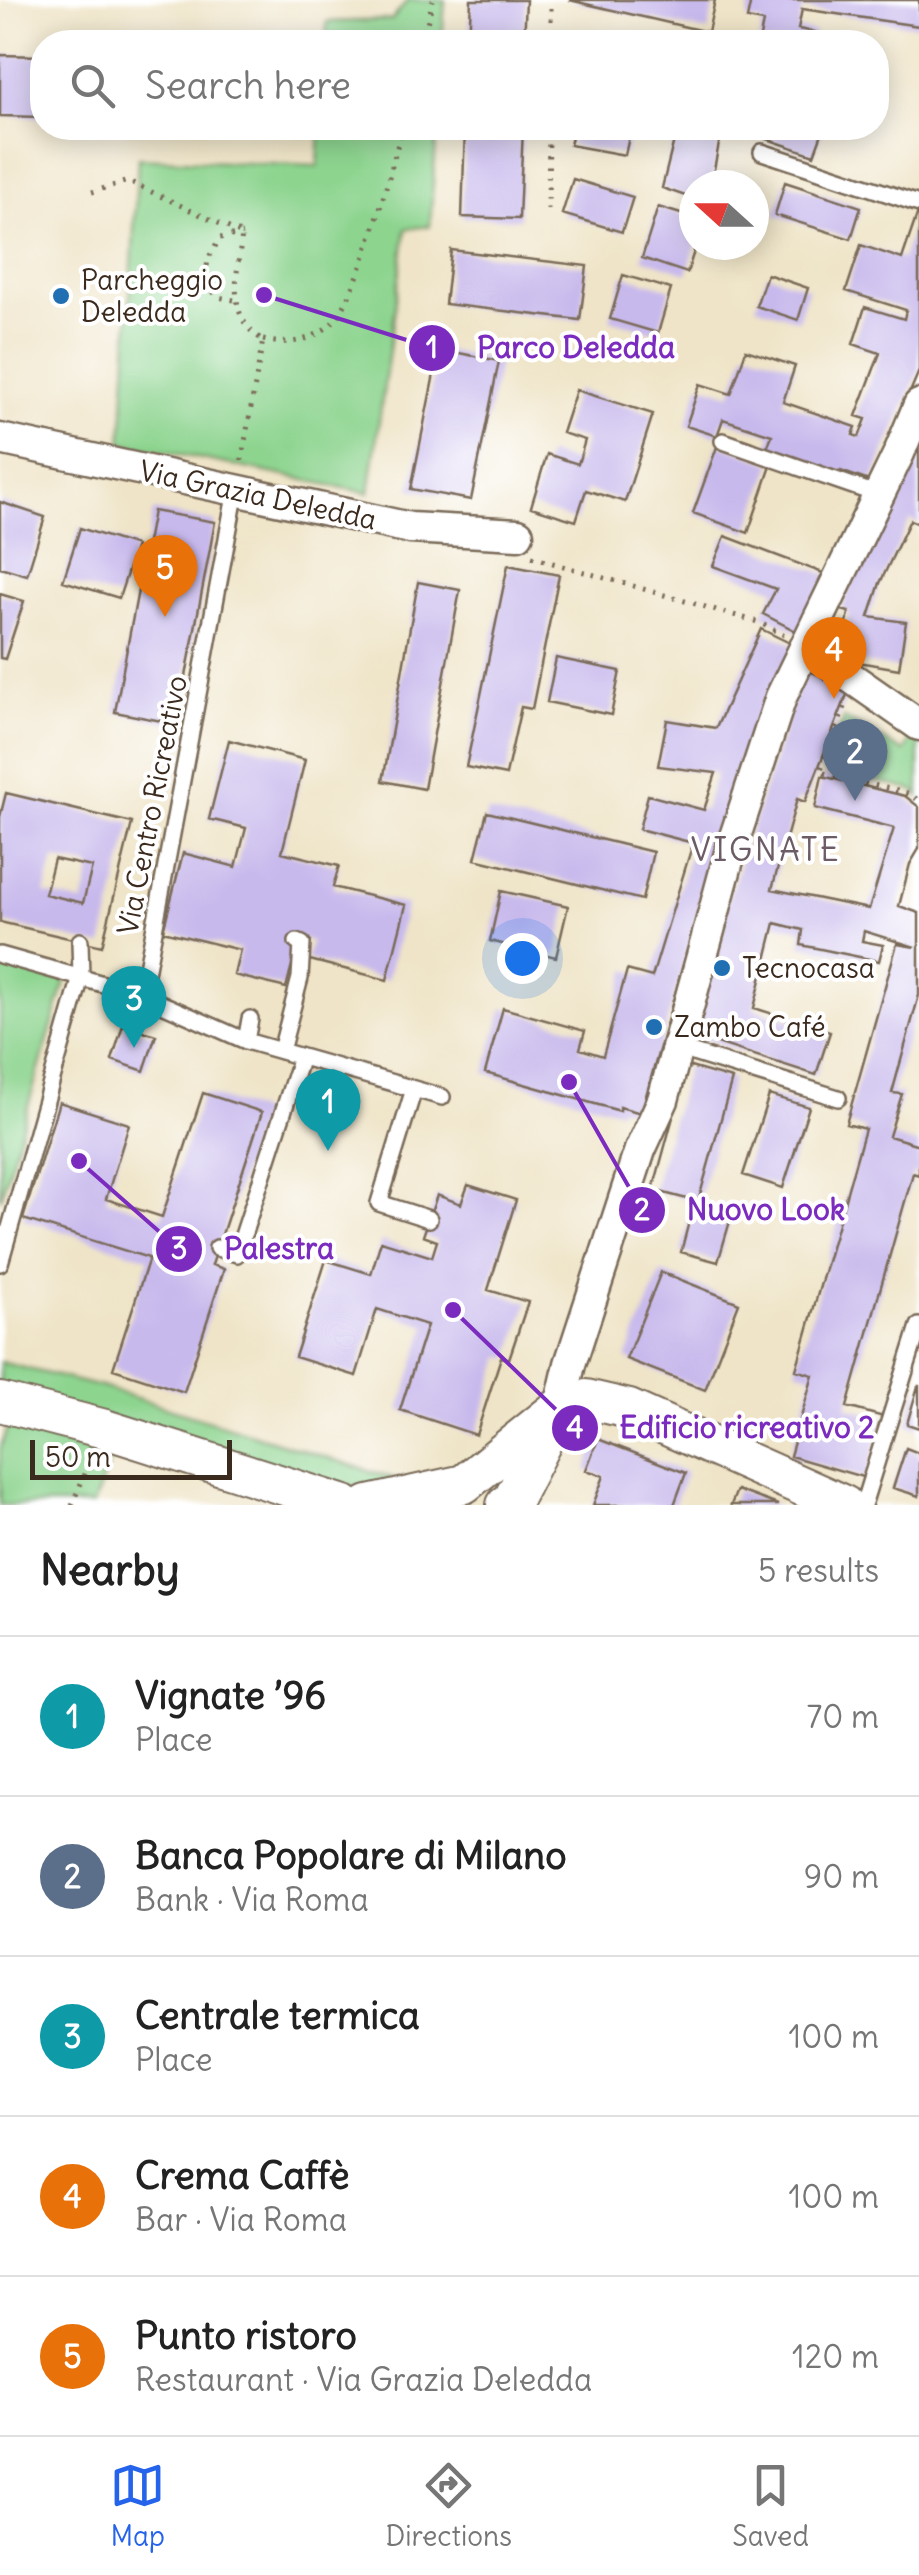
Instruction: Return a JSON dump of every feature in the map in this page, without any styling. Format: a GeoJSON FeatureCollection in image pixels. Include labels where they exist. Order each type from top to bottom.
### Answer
{"type":"FeatureCollection","features":[{"type":"Feature","properties":{"kind":"street"},"geometry":{"type":"LineString","coordinates":[[370,1505],[460,1495],[510,1504],[560,1407],[640,1150],[663,1100],[747,799],[782,697],[919,404]]}},
{"type":"Feature","properties":{"kind":"street","name":"Via Grazia Deledda"},"geometry":{"type":"LineString","coordinates":[[0,439],[234,503],[410,528],[518,534]]}},
{"type":"Feature","properties":{"kind":"street"},"geometry":{"type":"LineString","coordinates":[[807,647],[919,725]]}},
{"type":"Feature","properties":{"kind":"street"},"geometry":{"type":"LineString","coordinates":[[460,1495],[560,1407],[579,1400],[615,1405],[824,1501]]}},
{"type":"Feature","properties":{"kind":"street"},"geometry":{"type":"LineString","coordinates":[[0,1402],[104,1429],[345,1505]]}},
{"type":"Feature","properties":{"kind":"lane"},"geometry":{"type":"LineString","coordinates":[[762,152],[919,204]]}},
{"type":"Feature","properties":{"kind":"lane"},"geometry":{"type":"LineString","coordinates":[[722,440],[879,495]]}},
{"type":"Feature","properties":{"kind":"lane","name":"Via Centro Ricreativo"},"geometry":{"type":"LineString","coordinates":[[142,994],[234,503]]}},
{"type":"Feature","properties":{"kind":"lane","name":"Via Centro Ricreativo"},"geometry":{"type":"LineString","coordinates":[[0,1263],[81,976],[80,941]]}},
{"type":"Feature","properties":{"kind":"lane"},"geometry":{"type":"LineString","coordinates":[[282,1051],[300,978],[302,944],[297,942]]}},
{"type":"Feature","properties":{"kind":"lane"},"geometry":{"type":"LineString","coordinates":[[0,955],[142,994],[246,1041],[442,1097]]}},
{"type":"Feature","properties":{"kind":"lane"},"geometry":{"type":"LineString","coordinates":[[246,1041],[250,1019]]}},
{"type":"Feature","properties":{"kind":"lane"},"geometry":{"type":"LineString","coordinates":[[677,1048],[838,1098]]}},
{"type":"Feature","properties":{"kind":"lane"},"geometry":{"type":"LineString","coordinates":[[218,1248],[237,1254],[301,1057]]}},
{"type":"Feature","properties":{"kind":"lane"},"geometry":{"type":"LineString","coordinates":[[414,1089],[379,1203],[429,1219]]}},
{"type":"Feature","properties":{"kind":"lane"},"geometry":{"type":"LineString","coordinates":[[863,1505],[919,1326]]}},
{"type":"Feature","properties":{"kind":"path"},"geometry":{"type":"LineString","coordinates":[[425,30],[432,0]]}},
{"type":"Feature","properties":{"kind":"path"},"geometry":{"type":"LineString","coordinates":[[551,30],[552,0]]}},
{"type":"Feature","properties":{"kind":"path"},"geometry":{"type":"LineString","coordinates":[[242,234],[234,300],[248,330],[263,340],[294,343],[316,334],[338,318],[369,238],[398,140]]}},
{"type":"Feature","properties":{"kind":"path"},"geometry":{"type":"LineString","coordinates":[[548,210],[549,140]]}},
{"type":"Feature","properties":{"kind":"path"},"geometry":{"type":"LineString","coordinates":[[92,192],[128,181],[242,234]]}},
{"type":"Feature","properties":{"kind":"path"},"geometry":{"type":"LineString","coordinates":[[234,300],[218,297],[205,283],[208,259],[220,238],[242,234]]}},
{"type":"Feature","properties":{"kind":"path"},"geometry":{"type":"LineString","coordinates":[[234,503],[263,340]]}},
{"type":"Feature","properties":{"kind":"path"},"geometry":{"type":"LineString","coordinates":[[855,680],[820,772],[910,794],[919,801]]}},
{"type":"Feature","properties":{"kind":"path"},"geometry":{"type":"LineString","coordinates":[[72,1505],[104,1429]]}},
{"type":"Feature","properties":{"kind":"green space"},"geometry":{"type":"Polygon","coordinates":[[[408,0],[445,0],[443,30],[327,30],[327,22],[392,20],[408,0]]]}},
{"type":"Feature","properties":{"kind":"green space"},"geometry":{"type":"Polygon","coordinates":[[[319,140],[436,140],[430,226],[406,229],[369,493],[122,443],[138,158],[318,166],[319,140]]]}},
{"type":"Feature","properties":{"kind":"green space"},"geometry":{"type":"Polygon","coordinates":[[[844,718],[904,752],[916,729],[919,731],[919,797],[915,791],[825,768],[844,718]]]}},
{"type":"Feature","properties":{"kind":"green space"},"geometry":{"type":"Polygon","coordinates":[[[0,962],[66,979],[0,1200],[0,962]]]}},
{"type":"Feature","properties":{"kind":"green space"},"geometry":{"type":"Polygon","coordinates":[[[0,1362],[101,1387],[399,1480],[379,1488],[348,1486],[0,1389],[0,1362]]]}},
{"type":"Feature","properties":{"kind":"green space"},"geometry":{"type":"Polygon","coordinates":[[[8,1425],[111,1457],[93,1505],[0,1505],[0,1449],[8,1425]]]}},
{"type":"Feature","properties":{"kind":"building"},"geometry":{"type":"Polygon","coordinates":[[[471,0],[526,0],[525,30],[470,30],[471,0]]]}},
{"type":"Feature","properties":{"kind":"building"},"geometry":{"type":"Polygon","coordinates":[[[569,0],[715,0],[708,30],[569,0]]]}},
{"type":"Feature","properties":{"kind":"building"},"geometry":{"type":"Polygon","coordinates":[[[751,0],[919,0],[919,26],[802,9],[798,29],[804,30],[761,30],[763,22],[747,19],[751,0]]]}},
{"type":"Feature","properties":{"kind":"building"},"geometry":{"type":"Polygon","coordinates":[[[0,55],[30,56],[30,117],[0,116],[0,55]]]}},
{"type":"Feature","properties":{"kind":"building"},"geometry":{"type":"Polygon","coordinates":[[[465,140],[522,140],[519,219],[462,217],[465,140]]]}},
{"type":"Feature","properties":{"kind":"building"},"geometry":{"type":"Polygon","coordinates":[[[571,140],[628,140],[625,155],[570,145],[571,140]]]}},
{"type":"Feature","properties":{"kind":"building"},"geometry":{"type":"Polygon","coordinates":[[[674,140],[720,140],[714,170],[679,170],[679,194],[662,188],[674,140]]]}},
{"type":"Feature","properties":{"kind":"building"},"geometry":{"type":"Polygon","coordinates":[[[770,140],[820,140],[814,155],[770,140]]]}},
{"type":"Feature","properties":{"kind":"building"},"geometry":{"type":"Polygon","coordinates":[[[573,179],[633,197],[622,232],[562,214],[573,179]]]}},
{"type":"Feature","properties":{"kind":"building"},"geometry":{"type":"Polygon","coordinates":[[[785,182],[861,207],[851,239],[775,215],[785,182]]]}},
{"type":"Feature","properties":{"kind":"building"},"geometry":{"type":"Polygon","coordinates":[[[658,207],[679,213],[679,260],[691,260],[687,273],[642,258],[658,207]]]}},
{"type":"Feature","properties":{"kind":"building"},"geometry":{"type":"Polygon","coordinates":[[[919,209],[919,371],[872,482],[841,471],[839,476],[766,451],[772,435],[723,419],[717,436],[686,426],[700,384],[731,394],[746,350],[795,366],[783,402],[856,427],[853,435],[859,437],[866,419],[856,416],[880,353],[853,344],[865,307],[904,319],[906,310],[846,291],[861,245],[902,259],[919,209]]]}},
{"type":"Feature","properties":{"kind":"building"},"geometry":{"type":"Polygon","coordinates":[[[451,250],[587,266],[580,320],[445,304],[451,250]]]}},
{"type":"Feature","properties":{"kind":"building"},"geometry":{"type":"Polygon","coordinates":[[[767,274],[808,288],[798,320],[756,306],[767,274]]]}},
{"type":"Feature","properties":{"kind":"building"},"geometry":{"type":"Polygon","coordinates":[[[623,275],[671,289],[658,333],[610,319],[623,275]]]}},
{"type":"Feature","properties":{"kind":"building"},"geometry":{"type":"Polygon","coordinates":[[[439,349],[499,361],[471,500],[411,489],[439,349]]]}},
{"type":"Feature","properties":{"kind":"building"},"geometry":{"type":"Polygon","coordinates":[[[576,390],[653,414],[625,502],[586,490],[576,521],[531,507],[547,454],[578,464],[585,440],[562,433],[576,390]]]}},
{"type":"Feature","properties":{"kind":"building"},"geometry":{"type":"Polygon","coordinates":[[[919,422],[919,524],[910,520],[880,583],[869,617],[906,622],[899,669],[841,659],[849,612],[841,610],[919,422]]]}},
{"type":"Feature","properties":{"kind":"building"},"geometry":{"type":"Polygon","coordinates":[[[718,444],[772,463],[748,533],[693,513],[718,444]]]}},
{"type":"Feature","properties":{"kind":"building"},"geometry":{"type":"Polygon","coordinates":[[[0,502],[45,517],[27,575],[0,567],[0,502]]]}},
{"type":"Feature","properties":{"kind":"building"},"geometry":{"type":"Polygon","coordinates":[[[153,511],[215,522],[177,724],[115,712],[153,511]]]}},
{"type":"Feature","properties":{"kind":"building"},"geometry":{"type":"Polygon","coordinates":[[[80,528],[136,546],[119,598],[63,581],[80,528]]]}},
{"type":"Feature","properties":{"kind":"building"},"geometry":{"type":"Polygon","coordinates":[[[725,536],[831,576],[802,634],[763,614],[776,589],[713,566],[725,536]]]}},
{"type":"Feature","properties":{"kind":"building"},"geometry":{"type":"Polygon","coordinates":[[[508,565],[559,575],[532,709],[521,707],[506,775],[466,767],[508,565]]]}},
{"type":"Feature","properties":{"kind":"building"},"geometry":{"type":"Polygon","coordinates":[[[418,582],[460,590],[424,789],[383,781],[418,582]]]}},
{"type":"Feature","properties":{"kind":"building"},"geometry":{"type":"Polygon","coordinates":[[[0,594],[24,601],[5,659],[0,658],[0,594]]]}},
{"type":"Feature","properties":{"kind":"building"},"geometry":{"type":"Polygon","coordinates":[[[761,629],[796,646],[710,871],[641,1113],[620,1107],[620,1111],[485,1073],[503,1008],[585,1031],[580,1049],[603,1056],[627,970],[652,977],[693,843],[639,829],[648,795],[704,810],[716,773],[658,766],[667,720],[716,728],[761,629]]]}},
{"type":"Feature","properties":{"kind":"building"},"geometry":{"type":"Polygon","coordinates":[[[556,658],[620,671],[611,715],[547,702],[556,658]]]}},
{"type":"Feature","properties":{"kind":"building"},"geometry":{"type":"Polygon","coordinates":[[[804,669],[850,687],[805,802],[797,799],[772,889],[869,909],[894,828],[815,808],[822,776],[905,796],[919,807],[919,849],[910,864],[899,906],[919,913],[919,995],[892,1093],[902,1094],[889,1136],[919,1145],[919,1175],[913,1173],[847,1407],[884,1417],[866,1478],[790,1456],[813,1375],[796,1370],[865,1129],[846,1124],[897,944],[915,947],[864,931],[862,941],[883,945],[879,961],[801,945],[803,930],[775,923],[754,1008],[830,1032],[816,1075],[692,1035],[725,909],[804,669]]]}},
{"type":"Feature","properties":{"kind":"building"},"geometry":{"type":"Polygon","coordinates":[[[229,740],[305,760],[282,852],[339,866],[333,887],[406,905],[387,980],[306,959],[311,941],[299,938],[286,988],[234,975],[240,950],[163,931],[183,853],[236,867],[246,828],[209,819],[229,740]]]}},
{"type":"Feature","properties":{"kind":"building"},"geometry":{"type":"Polygon","coordinates":[[[6,793],[132,823],[102,946],[0,922],[0,817],[6,793]],[[54,859],[45,894],[83,903],[92,867],[54,859]]]}},
{"type":"Feature","properties":{"kind":"building"},"geometry":{"type":"Polygon","coordinates":[[[487,812],[653,852],[642,900],[475,859],[487,812]]]}},
{"type":"Feature","properties":{"kind":"building"},"geometry":{"type":"Polygon","coordinates":[[[501,891],[568,906],[556,957],[490,941],[501,891]]]}},
{"type":"Feature","properties":{"kind":"building"},"geometry":{"type":"Polygon","coordinates":[[[123,1025],[156,1035],[144,1071],[112,1060],[123,1025]]]}},
{"type":"Feature","properties":{"kind":"building"},"geometry":{"type":"Polygon","coordinates":[[[687,1066],[732,1079],[698,1202],[653,1190],[687,1066]]]}},
{"type":"Feature","properties":{"kind":"building"},"geometry":{"type":"Polygon","coordinates":[[[203,1093],[262,1112],[212,1265],[224,1269],[184,1392],[113,1369],[149,1258],[23,1219],[59,1102],[129,1124],[106,1199],[162,1217],[203,1093]]]}},
{"type":"Feature","properties":{"kind":"building"},"geometry":{"type":"Polygon","coordinates":[[[769,1095],[809,1107],[783,1188],[743,1175],[769,1095]]]}},
{"type":"Feature","properties":{"kind":"building"},"geometry":{"type":"Polygon","coordinates":[[[468,1185],[516,1200],[488,1290],[528,1302],[509,1359],[501,1357],[476,1435],[400,1410],[427,1325],[377,1309],[356,1376],[295,1357],[326,1260],[371,1274],[381,1241],[432,1257],[437,1241],[423,1236],[437,1195],[461,1204],[468,1185]]]}},
{"type":"Feature","properties":{"kind":"building"},"geometry":{"type":"Polygon","coordinates":[[[692,1210],[730,1221],[718,1262],[681,1252],[692,1210]]]}},
{"type":"Feature","properties":{"kind":"building"},"geometry":{"type":"Polygon","coordinates":[[[661,1272],[739,1303],[705,1390],[626,1359],[661,1272]]]}},
{"type":"Feature","properties":{"kind":"building"},"geometry":{"type":"Polygon","coordinates":[[[919,1386],[919,1428],[907,1424],[919,1386]]]}},
{"type":"Feature","properties":{"kind":"building"},"geometry":{"type":"Polygon","coordinates":[[[598,1439],[686,1473],[674,1505],[593,1505],[604,1476],[586,1470],[598,1439]]]}},
{"type":"Feature","properties":{"kind":"building"},"geometry":{"type":"Polygon","coordinates":[[[906,1448],[919,1453],[919,1496],[893,1488],[906,1448]]]}},
{"type":"Feature","properties":{"kind":"building"},"geometry":{"type":"Polygon","coordinates":[[[737,1490],[778,1505],[731,1505],[737,1490]]]}},
{"type":"Feature","properties":{"kind":"place","name":"Parco Deledda"},"geometry":{"type":"Point","coordinates":[264,295]}},
{"type":"Feature","properties":{"kind":"place","name":"Parcheggio Deledda"},"geometry":{"type":"Point","coordinates":[61,296]}},
{"type":"Feature","properties":{"kind":"place","name":"Punto ristoro"},"geometry":{"type":"Point","coordinates":[165,617]}},
{"type":"Feature","properties":{"kind":"place","name":"Crema Caffè"},"geometry":{"type":"Point","coordinates":[834,699]}},
{"type":"Feature","properties":{"kind":"place","name":"Banca Popolare di Milano"},"geometry":{"type":"Point","coordinates":[855,801]}},
{"type":"Feature","properties":{"kind":"place","name":"Tecnocasa"},"geometry":{"type":"Point","coordinates":[722,968]}},
{"type":"Feature","properties":{"kind":"place","name":"Zambo Café"},"geometry":{"type":"Point","coordinates":[654,1027]}},
{"type":"Feature","properties":{"kind":"place","name":"Centrale termica"},"geometry":{"type":"Point","coordinates":[134,1048]}},
{"type":"Feature","properties":{"kind":"place","name":"Nuovo Look"},"geometry":{"type":"Point","coordinates":[569,1082]}},
{"type":"Feature","properties":{"kind":"place","name":"Vignate ’96"},"geometry":{"type":"Point","coordinates":[328,1151]}},
{"type":"Feature","properties":{"kind":"place","name":"Palestra"},"geometry":{"type":"Point","coordinates":[79,1161]}},
{"type":"Feature","properties":{"kind":"place","name":"Edificio ricreativo 2"},"geometry":{"type":"Point","coordinates":[453,1310]}},
{"type":"Feature","properties":{"kind":"district","name":"VIGNATE"},"geometry":{"type":"Point","coordinates":[766,849]}}]}
